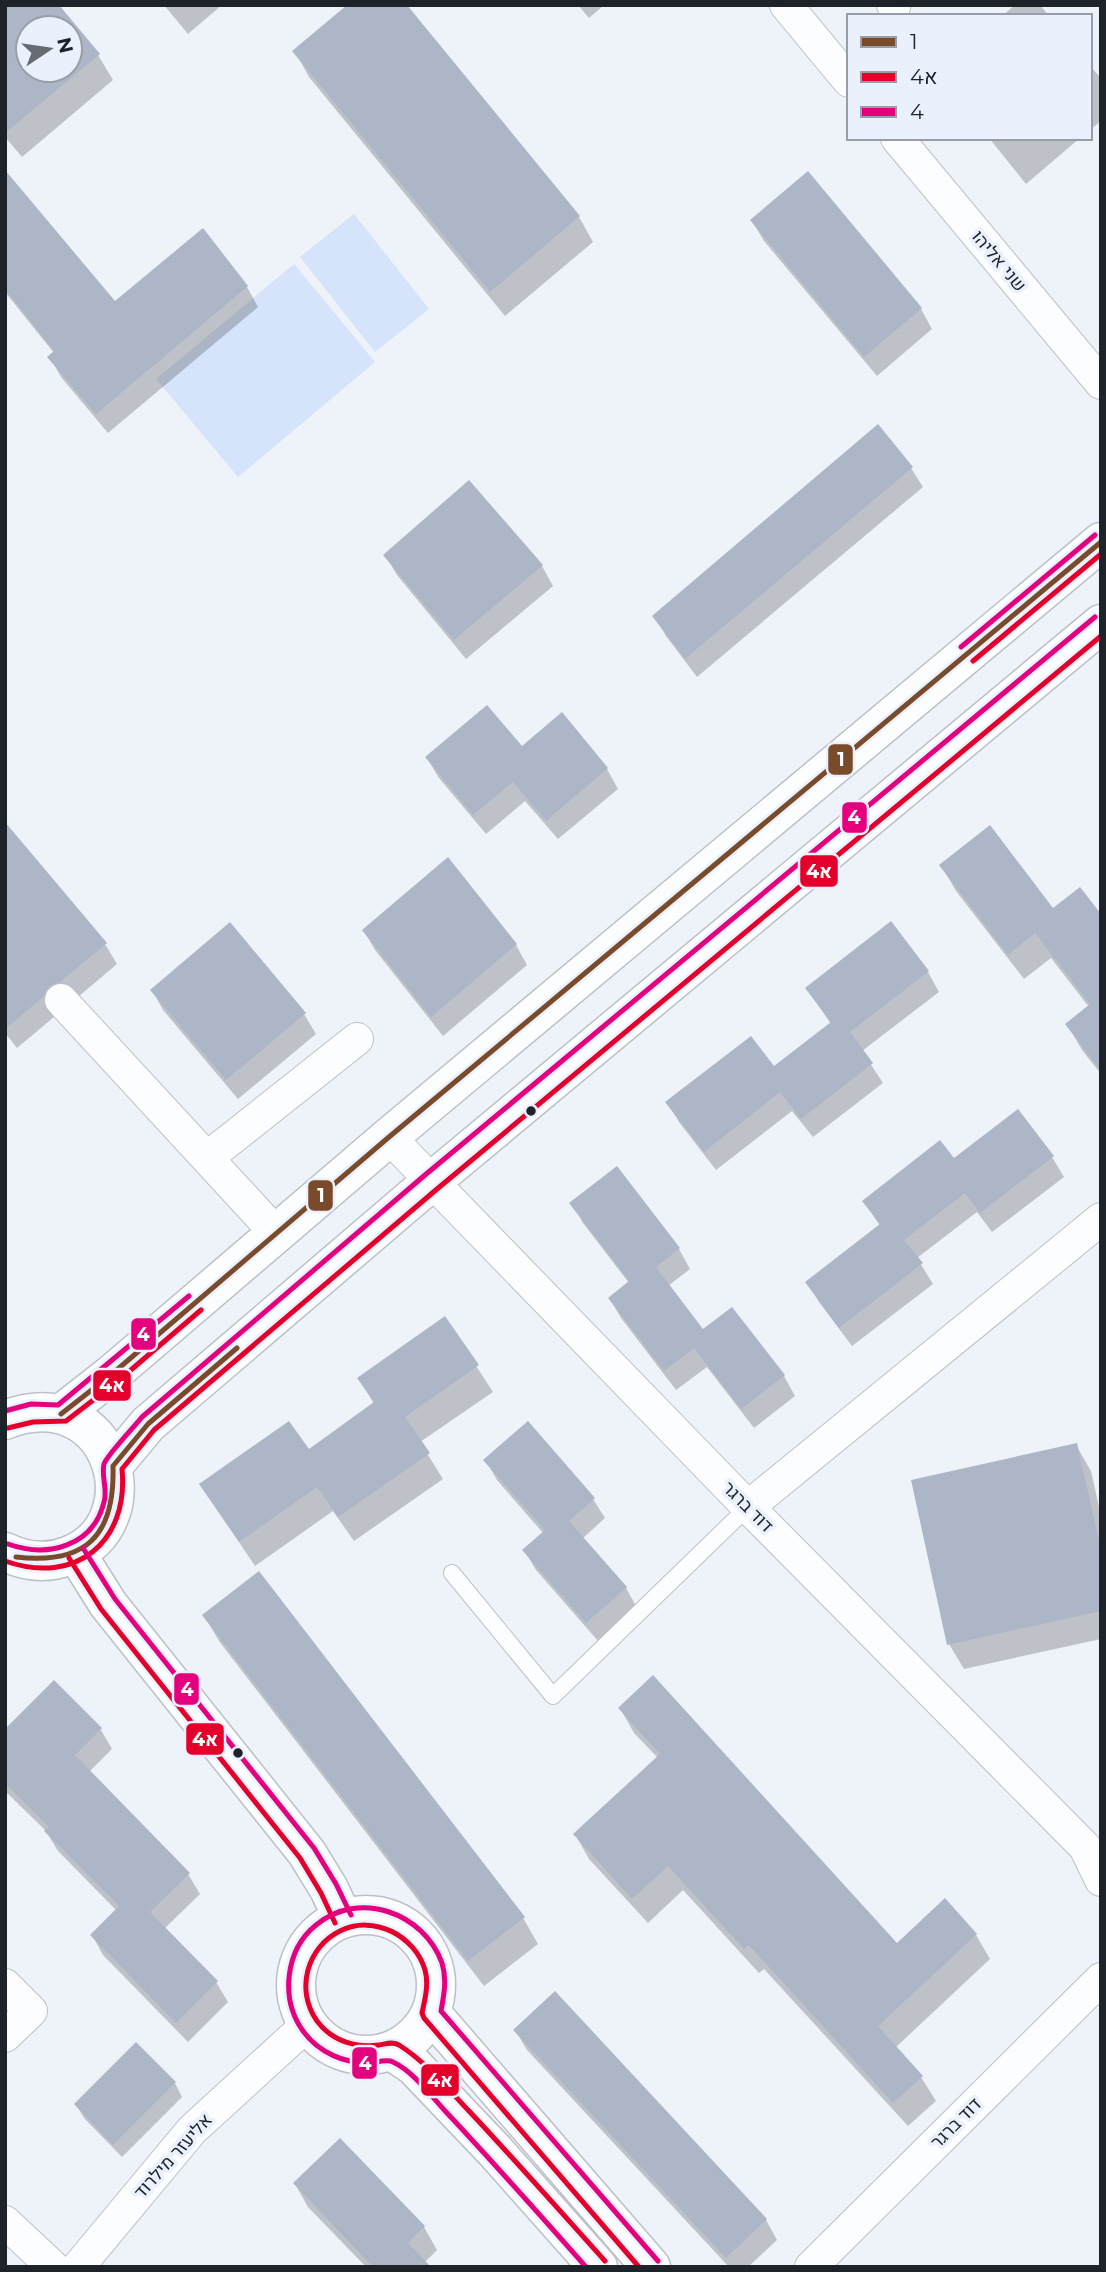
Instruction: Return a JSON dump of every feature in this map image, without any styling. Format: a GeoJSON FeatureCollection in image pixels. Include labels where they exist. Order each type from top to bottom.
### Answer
{"type":"FeatureCollection","features":[{"type":"Feature","properties":{"kind":"street"},"geometry":{"type":"LineString","coordinates":[[786,5],[847,79]]}},
{"type":"Feature","properties":{"kind":"street","name":"שני אליהו"},"geometry":{"type":"LineString","coordinates":[[899,140],[1101,383]]}},
{"type":"Feature","properties":{"kind":"street"},"geometry":{"type":"LineString","coordinates":[[61,1414],[112,1374],[389,1137],[1101,542]]}},
{"type":"Feature","properties":{"kind":"street"},"geometry":{"type":"LineString","coordinates":[[113,1465],[148,1424],[431,1182],[1101,624]]}},
{"type":"Feature","properties":{"kind":"street"},"geometry":{"type":"LineString","coordinates":[[61,1000],[276,1233]]}},
{"type":"Feature","properties":{"kind":"street"},"geometry":{"type":"LineString","coordinates":[[207,1158],[357,1039]]}},
{"type":"Feature","properties":{"kind":"street","name":"דוד ברגר"},"geometry":{"type":"LineString","coordinates":[[389,1137],[748,1507],[1085,1847],[1101,1880]]}},
{"type":"Feature","properties":{"kind":"street"},"geometry":{"type":"LineString","coordinates":[[748,1507],[1101,1219]]}},
{"type":"Feature","properties":{"kind":"street"},"geometry":{"type":"LineString","coordinates":[[5,1420],[32,1412],[61,1414],[79,1421],[105,1448],[113,1465],[116,1486],[109,1515],[93,1541],[76,1553],[57,1560],[9,1558]]}},
{"type":"Feature","properties":{"kind":"street"},"geometry":{"type":"LineString","coordinates":[[76,1553],[108,1604],[307,1853],[343,1919]]}},
{"type":"Feature","properties":{"kind":"street"},"geometry":{"type":"LineString","coordinates":[[366,1915],[388,1919],[409,1929],[425,1946],[434,1967],[436,1990],[431,2013],[422,2029],[408,2042],[392,2051],[364,2055],[337,2049],[321,2039],[308,2024],[299,2006],[296,1984],[299,1964],[309,1944],[324,1929],[343,1919],[366,1915]]}},
{"type":"Feature","properties":{"kind":"street","name":"דוד ברגר"},"geometry":{"type":"LineString","coordinates":[[811,2267],[1101,1979]]}},
{"type":"Feature","properties":{"kind":"street"},"geometry":{"type":"LineString","coordinates":[[5,1985],[31,2011],[5,2036]]}},
{"type":"Feature","properties":{"kind":"street"},"geometry":{"type":"LineString","coordinates":[[431,2013],[651,2267]]}},
{"type":"Feature","properties":{"kind":"street","name":"אליעזר מילרוד"},"geometry":{"type":"LineString","coordinates":[[78,2267],[192,2130],[308,2024]]}},
{"type":"Feature","properties":{"kind":"street"},"geometry":{"type":"LineString","coordinates":[[392,2051],[414,2066],[598,2267]]}},
{"type":"Feature","properties":{"kind":"street"},"geometry":{"type":"LineString","coordinates":[[5,2221],[53,2267]]}},
{"type":"Feature","properties":{"kind":"lane"},"geometry":{"type":"LineString","coordinates":[[452,1573],[553,1696],[748,1507]]}},
{"type":"Feature","properties":{"kind":"shaded area"},"geometry":{"type":"Polygon","coordinates":[[[354,214],[429,309],[375,352],[300,257],[354,214]]]}},
{"type":"Feature","properties":{"kind":"shaded area"},"geometry":{"type":"Polygon","coordinates":[[[294,264],[375,362],[238,477],[156,379],[294,264]]]}},
{"type":"Feature","properties":{"kind":"building"},"geometry":{"type":"Polygon","coordinates":[[[5,5],[59,5],[67,14],[14,14],[14,84],[64,84],[5,133],[5,5]]]}},
{"type":"Feature","properties":{"kind":"building"},"geometry":{"type":"Polygon","coordinates":[[[347,5],[407,5],[580,216],[490,292],[292,51],[347,5]]]}},
{"type":"Feature","properties":{"kind":"building"},"geometry":{"type":"Polygon","coordinates":[[[84,35],[100,54],[84,67],[84,35]]]}},
{"type":"Feature","properties":{"kind":"building"},"geometry":{"type":"Polygon","coordinates":[[[5,170],[115,301],[203,228],[248,286],[96,414],[47,357],[54,351],[5,289],[5,170]]]}},
{"type":"Feature","properties":{"kind":"building"},"geometry":{"type":"Polygon","coordinates":[[[808,171],[922,308],[864,357],[750,220],[808,171]]]}},
{"type":"Feature","properties":{"kind":"building"},"geometry":{"type":"Polygon","coordinates":[[[878,424],[913,467],[685,659],[652,616],[878,424]]]}},
{"type":"Feature","properties":{"kind":"building"},"geometry":{"type":"Polygon","coordinates":[[[469,480],[543,565],[454,640],[383,555],[469,480]]]}},
{"type":"Feature","properties":{"kind":"building"},"geometry":{"type":"Polygon","coordinates":[[[487,705],[522,746],[562,712],[608,768],[546,821],[513,782],[473,815],[425,757],[487,705]]]}},
{"type":"Feature","properties":{"kind":"building"},"geometry":{"type":"Polygon","coordinates":[[[5,822],[107,943],[60,982],[49,986],[43,997],[5,1029],[5,822]]]}},
{"type":"Feature","properties":{"kind":"building"},"geometry":{"type":"Polygon","coordinates":[[[990,825],[1053,908],[1080,887],[1101,914],[1101,1071],[1065,1024],[1090,1004],[1035,933],[1008,955],[939,865],[990,825]]]}},
{"type":"Feature","properties":{"kind":"building"},"geometry":{"type":"Polygon","coordinates":[[[448,857],[517,944],[431,1017],[362,930],[448,857]]]}},
{"type":"Feature","properties":{"kind":"building"},"geometry":{"type":"Polygon","coordinates":[[[891,921],[929,971],[850,1032],[873,1063],[801,1119],[780,1092],[704,1152],[665,1102],[751,1036],[774,1066],[831,1022],[805,988],[891,921]]]}},
{"type":"Feature","properties":{"kind":"building"},"geometry":{"type":"Polygon","coordinates":[[[230,922],[306,1013],[226,1080],[150,990],[230,922]]]}},
{"type":"Feature","properties":{"kind":"building"},"geometry":{"type":"Polygon","coordinates":[[[1018,1109],[1054,1156],[980,1213],[965,1193],[904,1240],[923,1263],[839,1328],[805,1282],[880,1224],[862,1201],[940,1140],[954,1158],[1018,1109]]]}},
{"type":"Feature","properties":{"kind":"building"},"geometry":{"type":"Polygon","coordinates":[[[617,1166],[680,1248],[656,1267],[703,1329],[732,1307],[785,1375],[741,1409],[694,1348],[664,1371],[608,1298],[629,1281],[569,1203],[617,1166]]]}},
{"type":"Feature","properties":{"kind":"building"},"geometry":{"type":"Polygon","coordinates":[[[445,1316],[479,1365],[405,1417],[430,1453],[338,1517],[317,1487],[239,1542],[199,1484],[289,1421],[309,1449],[374,1402],[357,1378],[445,1316]]]}},
{"type":"Feature","properties":{"kind":"building"},"geometry":{"type":"Polygon","coordinates":[[[528,1421],[595,1498],[569,1521],[627,1587],[586,1623],[522,1550],[545,1530],[483,1460],[528,1421]]]}},
{"type":"Feature","properties":{"kind":"building"},"geometry":{"type":"Polygon","coordinates":[[[1077,1443],[1101,1550],[1101,1611],[947,1645],[911,1480],[1077,1443]]]}},
{"type":"Feature","properties":{"kind":"building"},"geometry":{"type":"Polygon","coordinates":[[[259,1571],[525,1917],[468,1961],[202,1615],[259,1571]]]}},
{"type":"Feature","properties":{"kind":"building"},"geometry":{"type":"Polygon","coordinates":[[[653,1675],[897,1943],[945,1898],[977,1934],[878,2026],[923,2076],[893,2103],[749,1945],[744,1949],[668,1866],[632,1899],[573,1834],[660,1754],[618,1708],[653,1675]]]}},
{"type":"Feature","properties":{"kind":"building"},"geometry":{"type":"Polygon","coordinates":[[[54,1680],[102,1728],[75,1755],[190,1873],[150,1912],[218,1981],[176,2023],[90,1935],[119,1906],[44,1831],[49,1827],[5,1783],[5,1729],[54,1680]]]}},
{"type":"Feature","properties":{"kind":"building"},"geometry":{"type":"Polygon","coordinates":[[[555,1991],[767,2219],[726,2258],[513,2030],[555,1991]]]}},
{"type":"Feature","properties":{"kind":"building"},"geometry":{"type":"Polygon","coordinates":[[[136,2042],[176,2082],[113,2145],[74,2104],[136,2042]]]}},
{"type":"Feature","properties":{"kind":"building"},"geometry":{"type":"Polygon","coordinates":[[[340,2138],[425,2226],[408,2243],[431,2267],[373,2267],[293,2183],[340,2138]]]}},
{"type":"Feature","properties":{"kind":"transit line","name":"4"},"geometry":{"type":"LineString","coordinates":[[961,647],[1095,535]]}},
{"type":"Feature","properties":{"kind":"transit line","name":"1"},"geometry":{"type":"LineString","coordinates":[[61,1414],[112,1374],[389,1137],[1101,542]]}},
{"type":"Feature","properties":{"kind":"transit line","name":"4א"},"geometry":{"type":"LineString","coordinates":[[973,661],[1101,554]]}},
{"type":"Feature","properties":{"kind":"transit line","name":"4"},"geometry":{"type":"LineString","coordinates":[[8,1544],[38,1550],[53,1549],[79,1539],[90,1530],[104,1502],[104,1464],[142,1417],[425,1175],[1095,617]]}},
{"type":"Feature","properties":{"kind":"transit line","name":"4א"},"geometry":{"type":"LineString","coordinates":[[5,1561],[31,1567],[54,1567],[75,1562],[93,1552],[107,1537],[117,1518],[122,1495],[122,1469],[154,1430],[437,1189],[1101,636]]}},
{"type":"Feature","properties":{"kind":"transit line","name":"4"},"geometry":{"type":"LineString","coordinates":[[5,1411],[31,1404],[58,1405],[189,1296]]}},
{"type":"Feature","properties":{"kind":"transit line","name":"4א"},"geometry":{"type":"LineString","coordinates":[[8,1428],[33,1422],[66,1421],[118,1381],[201,1310]]}},
{"type":"Feature","properties":{"kind":"transit line","name":"1"},"geometry":{"type":"LineString","coordinates":[[113,1466],[148,1424],[237,1348]]}},
{"type":"Feature","properties":{"kind":"transit line","name":"1"},"geometry":{"type":"LineString","coordinates":[[16,1557],[61,1556],[78,1550],[91,1541],[102,1528],[109,1511],[113,1466]]}},
{"type":"Feature","properties":{"kind":"transit line","name":"4"},"geometry":{"type":"LineString","coordinates":[[83,1548],[115,1599],[314,1848],[351,1915]]}},
{"type":"Feature","properties":{"kind":"transit line","name":"4א"},"geometry":{"type":"LineString","coordinates":[[69,1558],[101,1609],[300,1858],[335,1923]]}},
{"type":"Feature","properties":{"kind":"transit line","name":"4"},"geometry":{"type":"LineString","coordinates":[[586,2267],[422,2085],[401,2066],[391,2061],[352,2062],[333,2056],[309,2039],[291,2004],[289,1975],[298,1948],[316,1925],[333,1914],[370,1908],[406,1920],[421,1931],[433,1946],[444,1969],[441,2011],[658,2261]]}},
{"type":"Feature","properties":{"kind":"transit line","name":"4א"},"geometry":{"type":"LineString","coordinates":[[605,2261],[486,2129],[418,2059],[394,2043],[370,2046],[345,2042],[330,2034],[317,2021],[310,2009],[306,1983],[312,1958],[329,1938],[353,1926],[366,1925],[391,1931],[412,1947],[420,1958],[426,1975],[422,2013],[424,2018],[639,2267]]}}]}
